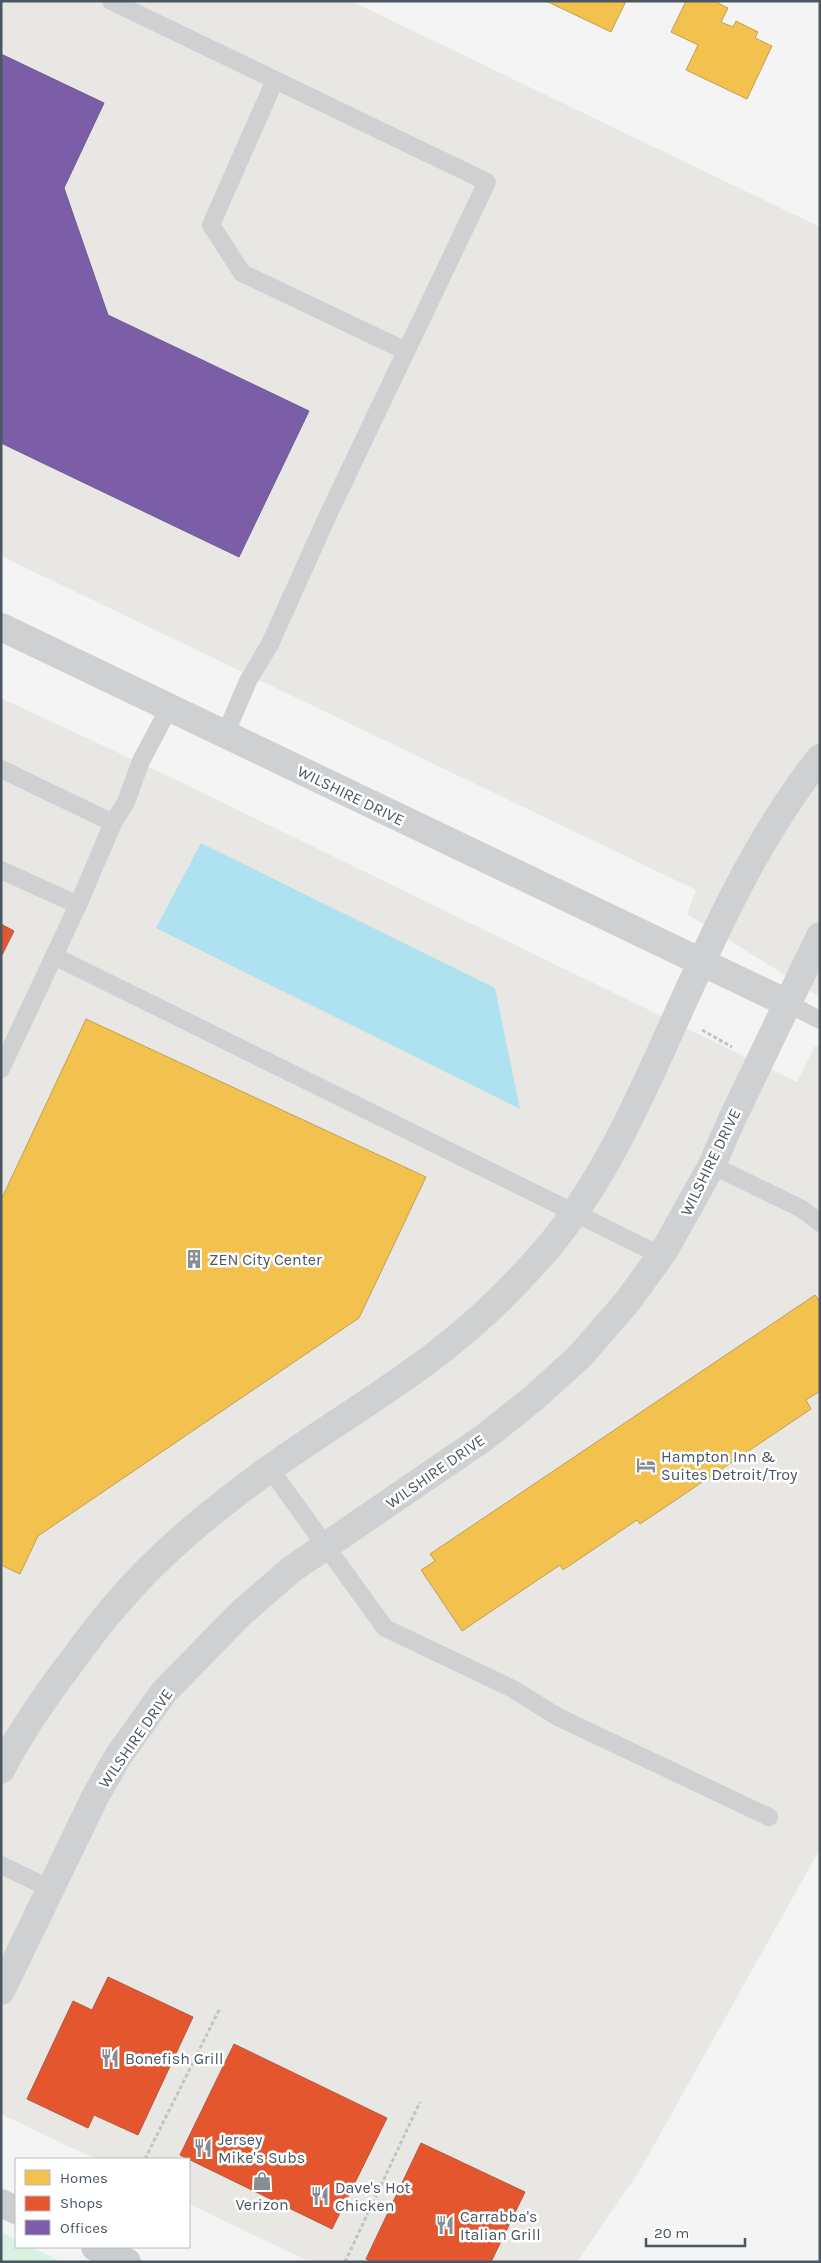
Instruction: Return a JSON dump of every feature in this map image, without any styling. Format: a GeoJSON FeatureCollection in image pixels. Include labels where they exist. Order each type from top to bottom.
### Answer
{"type":"FeatureCollection","features":[{"type":"Feature","properties":{"kind":"main road"},"geometry":{"type":"LineString","coordinates":[[1,2203],[15,2210]]}},
{"type":"Feature","properties":{"kind":"main road"},"geometry":{"type":"LineString","coordinates":[[97,2248],[127,2262]]}},
{"type":"Feature","properties":{"kind":"street","name":"WILSHIRE DRIVE"},"geometry":{"type":"LineString","coordinates":[[1,627],[701,963],[787,1002],[712,1165],[660,1255],[626,1302],[580,1356],[536,1397],[485,1437],[292,1569],[240,1614],[164,1692],[119,1755],[96,1795],[1,1991]]}},
{"type":"Feature","properties":{"kind":"street"},"geometry":{"type":"LineString","coordinates":[[1,1770],[35,1711],[115,1605],[161,1557],[204,1519],[270,1469],[437,1354],[504,1296],[535,1262],[573,1213],[608,1159],[646,1087],[701,963],[768,832],[820,758]]}},
{"type":"Feature","properties":{"kind":"street"},"geometry":{"type":"LineString","coordinates":[[787,1002],[820,936]]}},
{"type":"Feature","properties":{"kind":"lane"},"geometry":{"type":"LineString","coordinates":[[111,1],[487,182],[328,515],[270,644],[248,681],[225,735]]}},
{"type":"Feature","properties":{"kind":"lane"},"geometry":{"type":"LineString","coordinates":[[275,80],[211,225],[242,273],[406,352]]}},
{"type":"Feature","properties":{"kind":"lane"},"geometry":{"type":"LineString","coordinates":[[1,1069],[78,905],[113,823],[126,802],[141,761],[169,708]]}},
{"type":"Feature","properties":{"kind":"lane"},"geometry":{"type":"LineString","coordinates":[[1,769],[113,823]]}},
{"type":"Feature","properties":{"kind":"lane"},"geometry":{"type":"LineString","coordinates":[[1,870],[78,905]]}},
{"type":"Feature","properties":{"kind":"lane"},"geometry":{"type":"LineString","coordinates":[[54,956],[540,1194],[573,1213],[660,1255]]}},
{"type":"Feature","properties":{"kind":"lane"},"geometry":{"type":"LineString","coordinates":[[787,1002],[820,1020]]}},
{"type":"Feature","properties":{"kind":"lane"},"geometry":{"type":"LineString","coordinates":[[712,1165],[802,1209],[820,1223]]}},
{"type":"Feature","properties":{"kind":"lane"},"geometry":{"type":"LineString","coordinates":[[270,1469],[385,1628],[513,1689],[558,1717],[769,1817]]}},
{"type":"Feature","properties":{"kind":"lane"},"geometry":{"type":"LineString","coordinates":[[1,1865],[50,1889]]}},
{"type":"Feature","properties":{"kind":"path"},"geometry":{"type":"LineString","coordinates":[[701,1030],[740,1051]]}},
{"type":"Feature","properties":{"kind":"path"},"geometry":{"type":"LineString","coordinates":[[145,2158],[220,2008]]}},
{"type":"Feature","properties":{"kind":"path"},"geometry":{"type":"LineString","coordinates":[[345,2262],[420,2102]]}},
{"type":"Feature","properties":{"kind":"shaded area"},"geometry":{"type":"Polygon","coordinates":[[[1,1],[351,1],[820,227],[820,997],[687,914],[696,890],[1,556],[1,1]]]}},
{"type":"Feature","properties":{"kind":"shaded area"},"geometry":{"type":"Polygon","coordinates":[[[1,698],[170,777],[797,1082],[815,1046],[820,1047],[820,1849],[640,2170],[577,2262],[310,2262],[190,2204],[190,2158],[93,2158],[1,2114],[1,698]]]}},
{"type":"Feature","properties":{"kind":"green space"},"geometry":{"type":"Polygon","coordinates":[[[1,2232],[15,2239],[15,2248],[33,2248],[62,2262],[1,2262],[1,2232]]]}},
{"type":"Feature","properties":{"kind":"water"},"geometry":{"type":"Polygon","coordinates":[[[201,843],[495,988],[520,1109],[156,928],[201,843]]]}},
{"type":"Feature","properties":{"kind":"building: Homes"},"geometry":{"type":"Polygon","coordinates":[[[546,1],[626,1],[611,32],[546,1]]]}},
{"type":"Feature","properties":{"kind":"building: Homes"},"geometry":{"type":"Polygon","coordinates":[[[686,1],[714,1],[728,8],[721,22],[733,27],[736,21],[758,32],[755,38],[772,46],[747,99],[686,70],[698,45],[671,32],[686,1]]]}},
{"type":"Feature","properties":{"kind":"building: Homes","name":"ZEN City Center"},"geometry":{"type":"Polygon","coordinates":[[[86,1019],[426,1177],[359,1318],[38,1536],[20,1574],[1,1565],[1,1200],[86,1019]]]}},
{"type":"Feature","properties":{"kind":"building: Homes","name":"Hampton Inn & Suites Detroit/Troy"},"geometry":{"type":"Polygon","coordinates":[[[815,1295],[820,1302],[820,1391],[806,1400],[811,1409],[640,1524],[637,1520],[563,1570],[560,1565],[462,1631],[421,1570],[435,1561],[430,1554],[815,1295]]]}},
{"type":"Feature","properties":{"kind":"building: Shops"},"geometry":{"type":"Polygon","coordinates":[[[1,924],[14,931],[1,957],[1,924]]]}},
{"type":"Feature","properties":{"kind":"building: Shops","name":"Bonefish Grill"},"geometry":{"type":"Polygon","coordinates":[[[108,1977],[193,2017],[138,2135],[94,2115],[88,2128],[27,2099],[73,2001],[92,2010],[108,1977]]]}},
{"type":"Feature","properties":{"kind":"building: Shops"},"geometry":{"type":"Polygon","coordinates":[[[234,2044],[387,2118],[332,2229],[190,2160],[190,2158],[180,2155],[234,2044]]]}},
{"type":"Feature","properties":{"kind":"building: Shops","name":"Carrabba's Italian Grill"},"geometry":{"type":"Polygon","coordinates":[[[421,2143],[525,2192],[491,2262],[372,2262],[366,2259],[421,2143]]]}},
{"type":"Feature","properties":{"kind":"building: Offices"},"geometry":{"type":"Polygon","coordinates":[[[1,54],[104,103],[64,188],[108,315],[309,411],[239,557],[1,443],[1,54]]]}},
{"type":"Feature","properties":{"kind":"place","name":"ZEN City Center"},"geometry":{"type":"Point","coordinates":[194,1259]}},
{"type":"Feature","properties":{"kind":"place","name":"Hampton Inn & Suites Detroit/Troy"},"geometry":{"type":"Point","coordinates":[646,1465]}},
{"type":"Feature","properties":{"kind":"place","name":"Bonefish Grill"},"geometry":{"type":"Point","coordinates":[110,2058]}},
{"type":"Feature","properties":{"kind":"place","name":"Jersey Mike's Subs"},"geometry":{"type":"Point","coordinates":[203,2148]}},
{"type":"Feature","properties":{"kind":"place","name":"Verizon"},"geometry":{"type":"Point","coordinates":[262,2181]}},
{"type":"Feature","properties":{"kind":"place","name":"Dave's Hot Chicken"},"geometry":{"type":"Point","coordinates":[320,2196]}},
{"type":"Feature","properties":{"kind":"place","name":"Carrabba's Italian Grill"},"geometry":{"type":"Point","coordinates":[445,2225]}}]}
